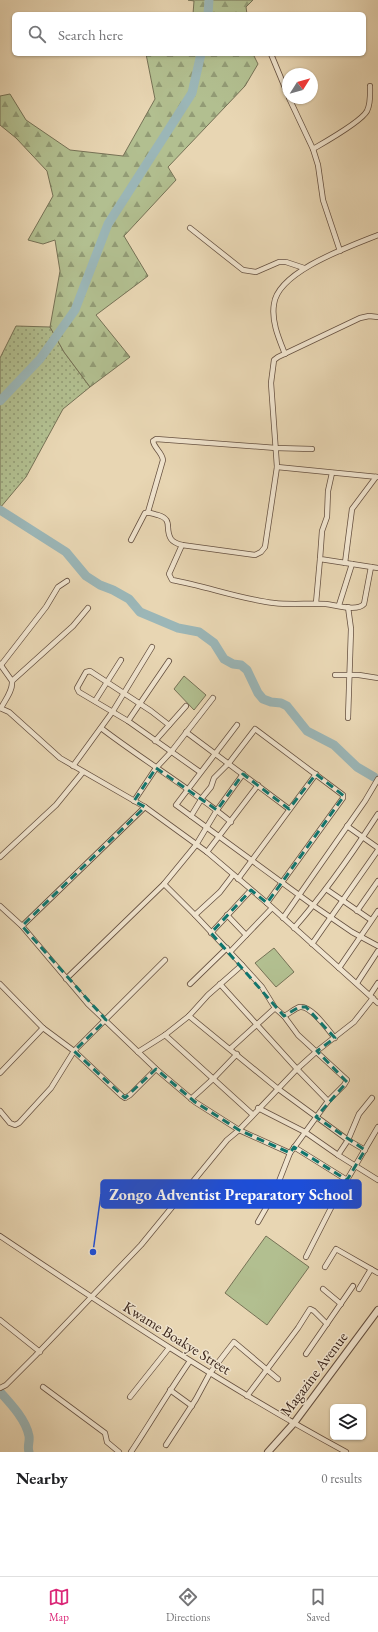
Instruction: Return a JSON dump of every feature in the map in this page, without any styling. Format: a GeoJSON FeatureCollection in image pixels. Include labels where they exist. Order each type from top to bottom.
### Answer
{"type":"FeatureCollection","features":[{"type":"Feature","properties":{"kind":"street"},"geometry":{"type":"LineString","coordinates":[[272,56],[282,81]]}},
{"type":"Feature","properties":{"kind":"street"},"geometry":{"type":"LineString","coordinates":[[313,149],[362,118],[371,99],[370,86]]}},
{"type":"Feature","properties":{"kind":"street"},"geometry":{"type":"LineString","coordinates":[[292,104],[313,149],[318,165],[323,200],[340,251]]}},
{"type":"Feature","properties":{"kind":"street"},"geometry":{"type":"LineString","coordinates":[[190,228],[243,270],[256,272],[279,262],[286,262],[304,268]]}},
{"type":"Feature","properties":{"kind":"street"},"geometry":{"type":"LineString","coordinates":[[285,354],[276,330],[274,303],[287,282],[304,268],[378,235]]}},
{"type":"Feature","properties":{"kind":"street"},"geometry":{"type":"LineString","coordinates":[[148,512],[166,518],[168,521],[171,540],[182,545],[255,555],[261,552],[265,547],[277,467],[271,383],[272,365],[274,360],[360,318],[369,316],[378,317]]}},
{"type":"Feature","properties":{"kind":"street"},"geometry":{"type":"LineString","coordinates":[[131,540],[145,513],[148,512],[163,460],[163,456],[153,441],[156,439],[276,448],[312,449]]}},
{"type":"Feature","properties":{"kind":"street"},"geometry":{"type":"LineString","coordinates":[[277,467],[377,477]]}},
{"type":"Feature","properties":{"kind":"street"},"geometry":{"type":"LineString","coordinates":[[316,603],[322,531],[327,517],[328,491],[332,473]]}},
{"type":"Feature","properties":{"kind":"street"},"geometry":{"type":"LineString","coordinates":[[345,563],[352,509],[377,477]]}},
{"type":"Feature","properties":{"kind":"street"},"geometry":{"type":"LineString","coordinates":[[182,545],[169,574],[172,580],[275,603],[316,603],[361,608],[364,604],[371,567]]}},
{"type":"Feature","properties":{"kind":"street"},"geometry":{"type":"LineString","coordinates":[[320,559],[378,568]]}},
{"type":"Feature","properties":{"kind":"street"},"geometry":{"type":"LineString","coordinates":[[339,605],[352,564]]}},
{"type":"Feature","properties":{"kind":"street"},"geometry":{"type":"LineString","coordinates":[[67,581],[58,587],[46,607],[0,665],[12,681],[12,686],[0,708],[9,712],[60,758],[145,807],[207,852],[284,918],[378,1003]]}},
{"type":"Feature","properties":{"kind":"street"},"geometry":{"type":"LineString","coordinates":[[348,607],[351,630],[348,718]]}},
{"type":"Feature","properties":{"kind":"street"},"geometry":{"type":"LineString","coordinates":[[12,681],[73,626],[88,608]]}},
{"type":"Feature","properties":{"kind":"street"},"geometry":{"type":"LineString","coordinates":[[73,766],[113,711],[152,647]]}},
{"type":"Feature","properties":{"kind":"street"},"geometry":{"type":"LineString","coordinates":[[95,701],[121,660]]}},
{"type":"Feature","properties":{"kind":"street"},"geometry":{"type":"LineString","coordinates":[[128,721],[169,661]]}},
{"type":"Feature","properties":{"kind":"street"},"geometry":{"type":"LineString","coordinates":[[169,725],[151,711],[88,671],[79,683],[77,688],[79,692],[113,711],[200,772]]}},
{"type":"Feature","properties":{"kind":"street"},"geometry":{"type":"LineString","coordinates":[[335,675],[378,678]]}},
{"type":"Feature","properties":{"kind":"street"},"geometry":{"type":"LineString","coordinates":[[134,801],[156,768],[171,752],[212,698]]}},
{"type":"Feature","properties":{"kind":"street"},"geometry":{"type":"LineString","coordinates":[[155,740],[186,706]]}},
{"type":"Feature","properties":{"kind":"street"},"geometry":{"type":"LineString","coordinates":[[237,725],[176,805],[314,906],[378,946]]}},
{"type":"Feature","properties":{"kind":"street"},"geometry":{"type":"LineString","coordinates":[[101,728],[156,768],[202,798],[231,822]]}},
{"type":"Feature","properties":{"kind":"street"},"geometry":{"type":"LineString","coordinates":[[191,816],[218,774],[229,763],[256,729],[344,796],[267,904]]}},
{"type":"Feature","properties":{"kind":"street"},"geometry":{"type":"LineString","coordinates":[[186,732],[289,809]]}},
{"type":"Feature","properties":{"kind":"street"},"geometry":{"type":"LineString","coordinates":[[0,857],[56,805],[83,772]]}},
{"type":"Feature","properties":{"kind":"street"},"geometry":{"type":"LineString","coordinates":[[66,980],[164,884],[196,845],[216,810],[243,774]]}},
{"type":"Feature","properties":{"kind":"street"},"geometry":{"type":"LineString","coordinates":[[238,879],[316,774]]}},
{"type":"Feature","properties":{"kind":"street"},"geometry":{"type":"LineString","coordinates":[[284,918],[378,779]]}},
{"type":"Feature","properties":{"kind":"street"},"geometry":{"type":"LineString","coordinates":[[207,852],[258,786]]}},
{"type":"Feature","properties":{"kind":"street"},"geometry":{"type":"LineString","coordinates":[[22,926],[145,807]]}},
{"type":"Feature","properties":{"kind":"street"},"geometry":{"type":"LineString","coordinates":[[294,928],[314,906],[350,858],[378,814]]}},
{"type":"Feature","properties":{"kind":"street"},"geometry":{"type":"LineString","coordinates":[[312,944],[378,849],[347,826]]}},
{"type":"Feature","properties":{"kind":"street"},"geometry":{"type":"LineString","coordinates":[[195,914],[220,892],[233,875]]}},
{"type":"Feature","properties":{"kind":"street"},"geometry":{"type":"LineString","coordinates":[[357,911],[378,881]]}},
{"type":"Feature","properties":{"kind":"street"},"geometry":{"type":"LineString","coordinates":[[164,884],[195,914],[242,965],[262,988],[275,1008],[284,1016],[298,1035],[347,1080],[328,1101],[294,1147],[274,1194],[258,1222]]}},
{"type":"Feature","properties":{"kind":"street"},"geometry":{"type":"LineString","coordinates":[[326,889],[371,920]]}},
{"type":"Feature","properties":{"kind":"street"},"geometry":{"type":"LineString","coordinates":[[211,933],[251,890]]}},
{"type":"Feature","properties":{"kind":"street"},"geometry":{"type":"LineString","coordinates":[[0,906],[22,926],[66,980],[88,1004],[156,1069],[191,1099],[239,1130],[290,1154]]}},
{"type":"Feature","properties":{"kind":"street"},"geometry":{"type":"LineString","coordinates":[[190,984],[246,935],[272,908]]}},
{"type":"Feature","properties":{"kind":"street"},"geometry":{"type":"LineString","coordinates":[[339,968],[378,911]]}},
{"type":"Feature","properties":{"kind":"street"},"geometry":{"type":"LineString","coordinates":[[227,915],[246,935]]}},
{"type":"Feature","properties":{"kind":"street"},"geometry":{"type":"LineString","coordinates":[[357,983],[378,951]]}},
{"type":"Feature","properties":{"kind":"street"},"geometry":{"type":"LineString","coordinates":[[0,1110],[10,1123],[15,1125],[20,1123],[51,1088],[74,1051],[165,960]]}},
{"type":"Feature","properties":{"kind":"street"},"geometry":{"type":"LineString","coordinates":[[138,1052],[165,1035],[189,1016],[220,984],[242,965]]}},
{"type":"Feature","properties":{"kind":"street"},"geometry":{"type":"LineString","coordinates":[[0,1388],[6,1385],[40,1352],[140,1246],[227,1140],[239,1130],[277,1088],[316,1051],[354,1022],[372,997],[378,983]]}},
{"type":"Feature","properties":{"kind":"street"},"geometry":{"type":"LineString","coordinates":[[0,984],[43,1028],[74,1051],[125,1098],[156,1069]]}},
{"type":"Feature","properties":{"kind":"street"},"geometry":{"type":"LineString","coordinates":[[220,984],[328,1101]]}},
{"type":"Feature","properties":{"kind":"street"},"geometry":{"type":"LineString","coordinates":[[0,993],[5,989]]}},
{"type":"Feature","properties":{"kind":"street"},"geometry":{"type":"LineString","coordinates":[[284,1016],[299,1007],[306,1007],[311,1010],[335,1038]]}},
{"type":"Feature","properties":{"kind":"street"},"geometry":{"type":"LineString","coordinates":[[230,1049],[275,1008]]}},
{"type":"Feature","properties":{"kind":"street"},"geometry":{"type":"LineString","coordinates":[[189,1016],[277,1088],[348,1140],[365,1150]]}},
{"type":"Feature","properties":{"kind":"street"},"geometry":{"type":"LineString","coordinates":[[0,1073],[43,1028]]}},
{"type":"Feature","properties":{"kind":"street"},"geometry":{"type":"LineString","coordinates":[[165,1035],[252,1114]]}},
{"type":"Feature","properties":{"kind":"street"},"geometry":{"type":"LineString","coordinates":[[191,1099],[237,1054]]}},
{"type":"Feature","properties":{"kind":"street"},"geometry":{"type":"LineString","coordinates":[[338,1155],[348,1140],[360,1114],[372,1098]]}},
{"type":"Feature","properties":{"kind":"street"},"geometry":{"type":"LineString","coordinates":[[258,1108],[305,1132],[378,1180]]}},
{"type":"Feature","properties":{"kind":"street"},"geometry":{"type":"LineString","coordinates":[[306,1257],[347,1180],[378,1127]]}},
{"type":"Feature","properties":{"kind":"street"},"geometry":{"type":"LineString","coordinates":[[294,1147],[347,1180]]}},
{"type":"Feature","properties":{"kind":"street","name":"Kwame Boakye Street"},"geometry":{"type":"LineString","coordinates":[[0,1236],[91,1298],[169,1348],[247,1396],[346,1452]]}},
{"type":"Feature","properties":{"kind":"street"},"geometry":{"type":"LineString","coordinates":[[324,1267],[336,1249],[378,1273]]}},
{"type":"Feature","properties":{"kind":"street"},"geometry":{"type":"LineString","coordinates":[[359,1289],[371,1269]]}},
{"type":"Feature","properties":{"kind":"street"},"geometry":{"type":"LineString","coordinates":[[306,1354],[353,1286]]}},
{"type":"Feature","properties":{"kind":"street"},"geometry":{"type":"LineString","coordinates":[[323,1289],[341,1304]]}},
{"type":"Feature","properties":{"kind":"street"},"geometry":{"type":"LineString","coordinates":[[247,1396],[298,1328],[310,1309],[327,1324]]}},
{"type":"Feature","properties":{"kind":"street","name":"Magazine Avenue"},"geometry":{"type":"LineString","coordinates":[[268,1452],[294,1423],[378,1310]]}},
{"type":"Feature","properties":{"kind":"street"},"geometry":{"type":"LineString","coordinates":[[0,1320],[40,1352]]}},
{"type":"Feature","properties":{"kind":"street"},"geometry":{"type":"LineString","coordinates":[[166,1445],[192,1406],[210,1373],[234,1342],[278,1379]]}},
{"type":"Feature","properties":{"kind":"street"},"geometry":{"type":"LineString","coordinates":[[130,1397],[169,1348]]}},
{"type":"Feature","properties":{"kind":"street"},"geometry":{"type":"LineString","coordinates":[[131,1452],[190,1361]]}},
{"type":"Feature","properties":{"kind":"street"},"geometry":{"type":"LineString","coordinates":[[42,1388],[105,1433],[107,1442],[119,1452]]}},
{"type":"Feature","properties":{"kind":"street"},"geometry":{"type":"LineString","coordinates":[[170,1390],[192,1406]]}},
{"type":"Feature","properties":{"kind":"highlighted area"},"geometry":{"type":"Polygon","coordinates":[[[156,768],[217,810],[243,774],[289,809],[316,774],[344,796],[267,903],[251,890],[211,933],[284,1016],[299,1007],[306,1007],[335,1038],[317,1051],[347,1082],[316,1117],[365,1150],[347,1180],[294,1147],[290,1153],[239,1130],[195,1102],[156,1069],[130,1095],[125,1098],[74,1051],[106,1020],[22,926],[145,807],[134,801],[156,768]]]}},
{"type":"Feature","properties":{"kind":"green space"},"geometry":{"type":"Polygon","coordinates":[[[188,0],[253,0],[246,7],[247,12],[193,12],[194,1],[188,0]]]}},
{"type":"Feature","properties":{"kind":"green space"},"geometry":{"type":"Polygon","coordinates":[[[146,56],[254,56],[258,64],[245,86],[168,167],[176,180],[124,236],[148,276],[96,315],[130,357],[90,387],[64,352],[50,327],[60,271],[55,240],[43,244],[28,240],[53,196],[47,171],[16,138],[0,125],[0,96],[10,94],[26,120],[70,150],[123,156],[155,99],[146,56]]]}},
{"type":"Feature","properties":{"kind":"green space"},"geometry":{"type":"Polygon","coordinates":[[[16,326],[50,327],[64,352],[90,387],[63,409],[26,477],[0,508],[0,358],[16,326]]]}},
{"type":"Feature","properties":{"kind":"green space"},"geometry":{"type":"Polygon","coordinates":[[[184,676],[206,695],[194,710],[174,689],[184,676]]]}},
{"type":"Feature","properties":{"kind":"green space"},"geometry":{"type":"Polygon","coordinates":[[[274,948],[294,972],[276,987],[255,963],[274,948]]]}},
{"type":"Feature","properties":{"kind":"green space"},"geometry":{"type":"Polygon","coordinates":[[[266,1236],[309,1267],[267,1325],[225,1293],[266,1236]]]}},
{"type":"Feature","properties":{"kind":"waterway"},"geometry":{"type":"LineString","coordinates":[[208,12],[209,0]]}},
{"type":"Feature","properties":{"kind":"waterway"},"geometry":{"type":"LineString","coordinates":[[0,401],[40,359],[75,310],[108,224],[192,93],[201,56]]}},
{"type":"Feature","properties":{"kind":"waterway"},"geometry":{"type":"LineString","coordinates":[[0,510],[66,552],[86,576],[100,585],[129,599],[140,612],[178,628],[199,632],[214,643],[224,659],[233,664],[241,665],[247,670],[258,693],[263,699],[287,706],[307,731],[334,745],[357,767],[374,777]]}},
{"type":"Feature","properties":{"kind":"waterway"},"geometry":{"type":"LineString","coordinates":[[1,1393],[25,1424],[29,1436],[29,1452]]}},
{"type":"Feature","properties":{"kind":"place","name":"Zongo Adventist Preparatory School"},"geometry":{"type":"Point","coordinates":[93,1252]}}]}
